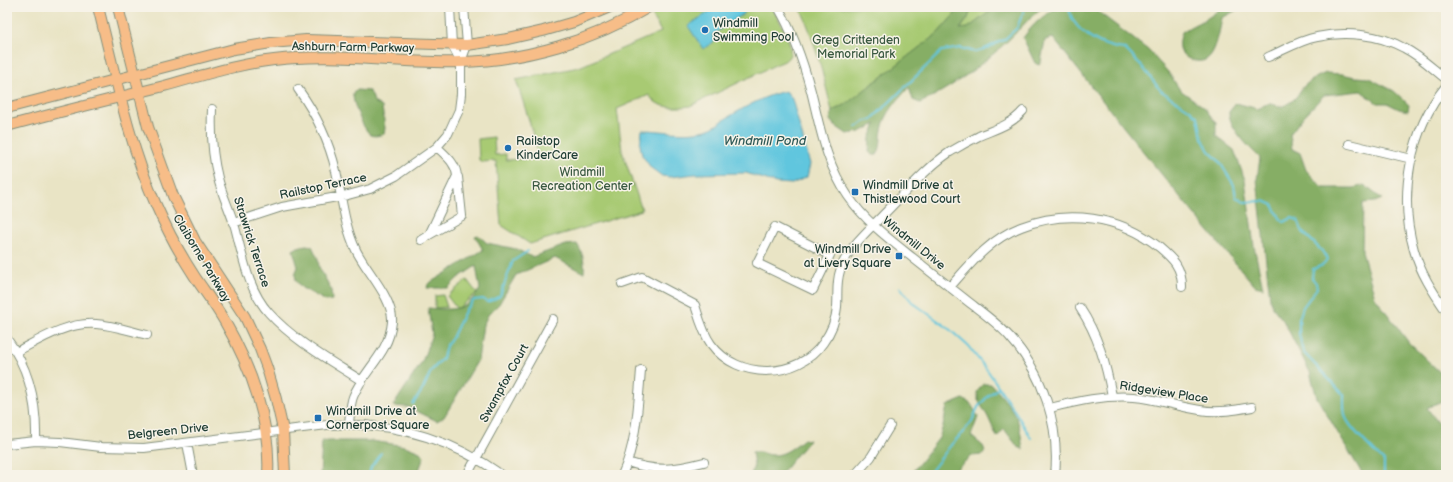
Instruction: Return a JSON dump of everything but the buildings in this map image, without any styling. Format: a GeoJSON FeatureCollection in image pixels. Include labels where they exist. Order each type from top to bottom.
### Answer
{"type":"FeatureCollection","features":[{"type":"Feature","properties":{"kind":"main road","name":"Claiborne Parkway"},"geometry":{"type":"LineString","coordinates":[[98,7],[140,162],[155,203],[179,251],[225,322],[244,360],[256,390],[265,432],[268,475]]}},
{"type":"Feature","properties":{"kind":"main road","name":"Claiborne Parkway"},"geometry":{"type":"LineString","coordinates":[[118,7],[148,127],[164,174],[183,218],[206,258],[245,317],[260,349],[276,399],[283,430],[285,475]]}},
{"type":"Feature","properties":{"kind":"main road","name":"Ashburn Farm Parkway"},"geometry":{"type":"LineString","coordinates":[[7,108],[234,49],[290,40],[466,45],[508,39],[543,31],[574,22],[610,7]]}},
{"type":"Feature","properties":{"kind":"main road","name":"Ashburn Farm Parkway"},"geometry":{"type":"LineString","coordinates":[[7,126],[243,65],[276,60],[321,57],[461,62],[498,59],[556,47],[612,26],[649,7]]}},
{"type":"Feature","properties":{"kind":"street"},"geometry":{"type":"LineString","coordinates":[[450,7],[452,45],[461,62]]}},
{"type":"Feature","properties":{"kind":"street"},"geometry":{"type":"LineString","coordinates":[[461,62],[466,45],[464,7]]}},
{"type":"Feature","properties":{"kind":"street","name":"Windmill Drive"},"geometry":{"type":"LineString","coordinates":[[778,7],[792,32],[802,59],[821,136],[830,164],[848,196],[873,226],[989,318],[1010,337],[1020,350],[1037,377],[1050,408],[1056,444],[1055,475]]}},
{"type":"Feature","properties":{"kind":"street"},"geometry":{"type":"LineString","coordinates":[[1268,57],[1289,47],[1317,37],[1359,35],[1377,38],[1403,47],[1420,58],[1446,79]]}},
{"type":"Feature","properties":{"kind":"street","name":"Railstop Terrace"},"geometry":{"type":"LineString","coordinates":[[233,223],[282,207],[358,193],[386,182],[437,147],[448,134],[460,110],[461,62]]}},
{"type":"Feature","properties":{"kind":"street"},"geometry":{"type":"LineString","coordinates":[[1446,86],[1433,103],[1418,135],[1408,179],[1407,206],[1414,250],[1427,281],[1446,311]]}},
{"type":"Feature","properties":{"kind":"street"},"geometry":{"type":"LineString","coordinates":[[298,89],[315,115],[330,149],[336,171],[346,225],[356,250],[387,300],[393,314],[389,340],[383,352],[353,397],[349,424]]}},
{"type":"Feature","properties":{"kind":"street","name":"Strawrick Terrace"},"geometry":{"type":"LineString","coordinates":[[212,109],[211,128],[214,158],[221,187],[248,276],[259,300],[269,313],[290,334],[362,382]]}},
{"type":"Feature","properties":{"kind":"street"},"geometry":{"type":"LineString","coordinates":[[622,284],[642,277],[695,305],[707,338],[714,348],[734,364],[748,369],[762,371],[778,370],[795,365],[806,360],[823,344],[829,334],[836,315],[837,282],[843,261],[854,246],[938,161],[963,144],[1007,125],[1016,119],[1023,111]]}},
{"type":"Feature","properties":{"kind":"street"},"geometry":{"type":"LineString","coordinates":[[1349,144],[1412,158]]}},
{"type":"Feature","properties":{"kind":"street"},"geometry":{"type":"LineString","coordinates":[[421,240],[462,216],[457,169],[437,147]]}},
{"type":"Feature","properties":{"kind":"street"},"geometry":{"type":"LineString","coordinates":[[429,235],[458,176]]}},
{"type":"Feature","properties":{"kind":"street"},"geometry":{"type":"LineString","coordinates":[[950,287],[987,246],[1002,236],[1034,223],[1073,217],[1105,221],[1132,230],[1148,239],[1165,252],[1177,264],[1182,276],[1182,287]]}},
{"type":"Feature","properties":{"kind":"street"},"geometry":{"type":"LineString","coordinates":[[830,254],[813,290],[757,263],[774,227],[830,254],[843,261]]}},
{"type":"Feature","properties":{"kind":"street"},"geometry":{"type":"LineString","coordinates":[[1080,308],[1088,320],[1103,356],[1112,396]]}},
{"type":"Feature","properties":{"kind":"street","name":"Swampfox Court"},"geometry":{"type":"LineString","coordinates":[[467,475],[553,319]]}},
{"type":"Feature","properties":{"kind":"street"},"geometry":{"type":"LineString","coordinates":[[16,352],[54,332],[77,325],[95,324],[147,335]]}},
{"type":"Feature","properties":{"kind":"street"},"geometry":{"type":"LineString","coordinates":[[7,339],[16,352],[27,376],[34,400],[36,441]]}},
{"type":"Feature","properties":{"kind":"street"},"geometry":{"type":"LineString","coordinates":[[622,475],[634,434],[641,370]]}},
{"type":"Feature","properties":{"kind":"street","name":"Ridgeview Place"},"geometry":{"type":"LineString","coordinates":[[1050,408],[1075,401],[1112,396],[1149,399],[1199,410],[1231,411],[1252,407]]}},
{"type":"Feature","properties":{"kind":"street"},"geometry":{"type":"LineString","coordinates":[[283,430],[349,424],[374,425],[412,432],[450,446],[476,458],[502,475]]}},
{"type":"Feature","properties":{"kind":"street"},"geometry":{"type":"LineString","coordinates":[[855,475],[871,457],[890,426]]}},
{"type":"Feature","properties":{"kind":"street","name":"Belgreen Drive"},"geometry":{"type":"LineString","coordinates":[[7,444],[36,441],[60,442],[101,447],[157,447],[283,430]]}},
{"type":"Feature","properties":{"kind":"street"},"geometry":{"type":"LineString","coordinates":[[187,443],[193,475]]}},
{"type":"Feature","properties":{"kind":"street"},"geometry":{"type":"LineString","coordinates":[[627,462],[653,469],[665,470],[704,462]]}},
{"type":"Feature","properties":{"kind":"green space","name":"Windmill Recreation Center"},"geometry":{"type":"Polygon","coordinates":[[[664,7],[771,7],[786,32],[790,53],[788,58],[784,61],[690,106],[673,107],[662,105],[652,100],[649,95],[617,109],[622,151],[642,210],[530,244],[501,225],[496,161],[482,162],[479,160],[478,139],[494,137],[495,155],[506,154],[506,160],[539,158],[516,80],[579,67],[661,32],[652,15],[664,7]]]}},
{"type":"Feature","properties":{"kind":"green space","name":"Greg Crittenden Memorial Park"},"geometry":{"type":"Polygon","coordinates":[[[800,7],[961,7],[938,33],[845,105],[832,111],[814,45],[800,7]]]}},
{"type":"Feature","properties":{"kind":"green space"},"geometry":{"type":"Polygon","coordinates":[[[961,7],[972,7],[968,18],[960,29],[968,28],[996,7],[1043,7],[992,55],[972,71],[942,91],[920,103],[913,100],[909,87],[892,107],[886,118],[882,130],[880,149],[877,155],[873,155],[869,152],[870,138],[876,124],[860,132],[847,134],[834,125],[830,120],[832,111],[845,105],[938,33],[961,7]]]}},
{"type":"Feature","properties":{"kind":"green space"},"geometry":{"type":"Polygon","coordinates":[[[972,7],[996,7],[968,28],[960,30],[968,18],[972,7]]]}},
{"type":"Feature","properties":{"kind":"green space"},"geometry":{"type":"Polygon","coordinates":[[[1059,7],[1092,7],[1148,50],[1168,72],[1180,90],[1204,107],[1216,123],[1216,136],[1234,150],[1245,180],[1254,246],[1263,288],[1255,286],[1203,225],[1053,38],[1045,40],[1041,62],[1039,65],[1035,63],[1023,38],[1039,20],[1059,7]]]}},
{"type":"Feature","properties":{"kind":"green space"},"geometry":{"type":"Polygon","coordinates":[[[1221,7],[1242,7],[1222,18],[1213,52],[1207,59],[1197,61],[1187,58],[1182,53],[1180,48],[1182,32],[1208,18],[1221,7]]]}},
{"type":"Feature","properties":{"kind":"green space"},"geometry":{"type":"Polygon","coordinates":[[[1326,73],[1369,78],[1394,91],[1409,105],[1408,111],[1399,109],[1387,103],[1377,103],[1361,91],[1324,95],[1303,117],[1290,134],[1292,149],[1300,153],[1306,170],[1323,188],[1354,188],[1364,185],[1382,199],[1375,202],[1363,203],[1362,252],[1375,297],[1409,343],[1446,378],[1446,399],[1427,408],[1443,429],[1444,440],[1446,442],[1446,475],[1363,475],[1317,398],[1310,372],[1283,320],[1274,309],[1270,299],[1257,179],[1260,158],[1245,143],[1236,131],[1232,124],[1229,112],[1236,103],[1258,109],[1268,104],[1280,106],[1285,105],[1297,96],[1304,86],[1315,78],[1326,73]]]}},
{"type":"Feature","properties":{"kind":"green space"},"geometry":{"type":"Polygon","coordinates":[[[357,90],[369,91],[374,102],[382,107],[385,128],[384,134],[376,136],[371,135],[365,128],[354,103],[353,93],[357,90]]]}},
{"type":"Feature","properties":{"kind":"green space"},"geometry":{"type":"Polygon","coordinates":[[[478,235],[487,243],[516,249],[532,257],[566,245],[577,244],[583,258],[584,273],[555,258],[516,275],[499,304],[488,315],[483,325],[478,360],[444,417],[437,421],[408,407],[393,406],[422,362],[432,334],[428,308],[451,309],[464,306],[475,297],[480,289],[476,266],[458,278],[448,288],[427,288],[428,284],[483,250],[475,236],[478,235]]]}},
{"type":"Feature","properties":{"kind":"green space"},"geometry":{"type":"Polygon","coordinates":[[[306,245],[312,246],[318,259],[319,267],[331,289],[332,300],[326,301],[302,288],[296,281],[295,274],[298,267],[293,250],[306,245]]]}},
{"type":"Feature","properties":{"kind":"green space"},"geometry":{"type":"Polygon","coordinates":[[[467,280],[477,293],[457,309],[447,296],[467,280]]]}},
{"type":"Feature","properties":{"kind":"green space"},"geometry":{"type":"Polygon","coordinates":[[[443,295],[447,307],[435,308],[435,296],[443,295]]]}},
{"type":"Feature","properties":{"kind":"green space"},"geometry":{"type":"Polygon","coordinates":[[[983,384],[991,384],[1014,413],[1021,433],[1023,449],[1018,447],[1004,429],[997,437],[978,400],[977,392],[983,384]]]}},
{"type":"Feature","properties":{"kind":"green space"},"geometry":{"type":"Polygon","coordinates":[[[963,399],[971,404],[978,417],[971,436],[983,446],[985,451],[982,455],[971,456],[950,475],[910,475],[939,438],[947,406],[963,399]]]}},
{"type":"Feature","properties":{"kind":"green space"},"geometry":{"type":"Polygon","coordinates":[[[804,439],[809,440],[780,475],[751,475],[754,465],[752,452],[778,455],[790,450],[804,439]]]}},
{"type":"Feature","properties":{"kind":"green space"},"geometry":{"type":"Polygon","coordinates":[[[322,441],[372,441],[405,446],[420,452],[424,457],[417,475],[320,475],[322,441]]]}},
{"type":"Feature","properties":{"kind":"water","name":"Windmill Swimming Pool"},"geometry":{"type":"Polygon","coordinates":[[[716,7],[741,7],[745,13],[712,35],[715,41],[703,49],[688,26],[716,7]]]}},
{"type":"Feature","properties":{"kind":"water","name":"Windmill Pond"},"geometry":{"type":"Polygon","coordinates":[[[786,91],[792,99],[810,164],[807,177],[792,184],[776,183],[746,173],[695,174],[670,177],[662,176],[651,168],[642,155],[640,145],[642,130],[690,133],[706,130],[712,128],[743,108],[757,101],[786,91]]]}},
{"type":"Feature","properties":{"kind":"waterway"},"geometry":{"type":"LineString","coordinates":[[856,127],[866,121],[871,120],[942,51],[961,48],[975,52],[1005,39],[1017,28],[1025,7]]}},
{"type":"Feature","properties":{"kind":"waterway"},"geometry":{"type":"LineString","coordinates":[[1069,7],[1071,16],[1082,31],[1098,42],[1116,48],[1125,49],[1141,65],[1161,91],[1189,109],[1198,117],[1202,138],[1209,151],[1219,161],[1234,185],[1236,197],[1244,202],[1264,201],[1273,205],[1284,222],[1292,218],[1298,220],[1302,231],[1322,251],[1327,259],[1323,265],[1313,269],[1312,278],[1316,283],[1317,288],[1303,307],[1299,319],[1299,334],[1303,352],[1344,395],[1344,409],[1346,418],[1358,434],[1384,461],[1384,475]]}},
{"type":"Feature","properties":{"kind":"waterway"},"geometry":{"type":"LineString","coordinates":[[413,404],[423,389],[431,371],[443,358],[446,346],[452,338],[466,309],[474,300],[483,299],[488,302],[500,296],[513,261],[528,251]]}},
{"type":"Feature","properties":{"kind":"waterway"},"geometry":{"type":"LineString","coordinates":[[900,287],[912,302],[948,328],[968,346],[988,371],[1031,438]]}},
{"type":"Feature","properties":{"kind":"waterway"},"geometry":{"type":"LineString","coordinates":[[928,475],[972,421],[978,407],[999,387]]}},
{"type":"Feature","properties":{"kind":"waterway"},"geometry":{"type":"LineString","coordinates":[[369,475],[371,467],[381,453]]}},
{"type":"Feature","properties":{"kind":"place","name":"Windmill Swimming Pool"},"geometry":{"type":"Point","coordinates":[705,30]}},
{"type":"Feature","properties":{"kind":"place","name":"Railstop KinderCare"},"geometry":{"type":"Point","coordinates":[508,148]}},
{"type":"Feature","properties":{"kind":"place","name":"Windmill Drive at Thistlewood Court"},"geometry":{"type":"Point","coordinates":[855,192]}},
{"type":"Feature","properties":{"kind":"place","name":"Windmill Drive at Livery Square"},"geometry":{"type":"Point","coordinates":[899,256]}},
{"type":"Feature","properties":{"kind":"place","name":"Windmill Drive at Cornerpost Square"},"geometry":{"type":"Point","coordinates":[318,418]}}]}
